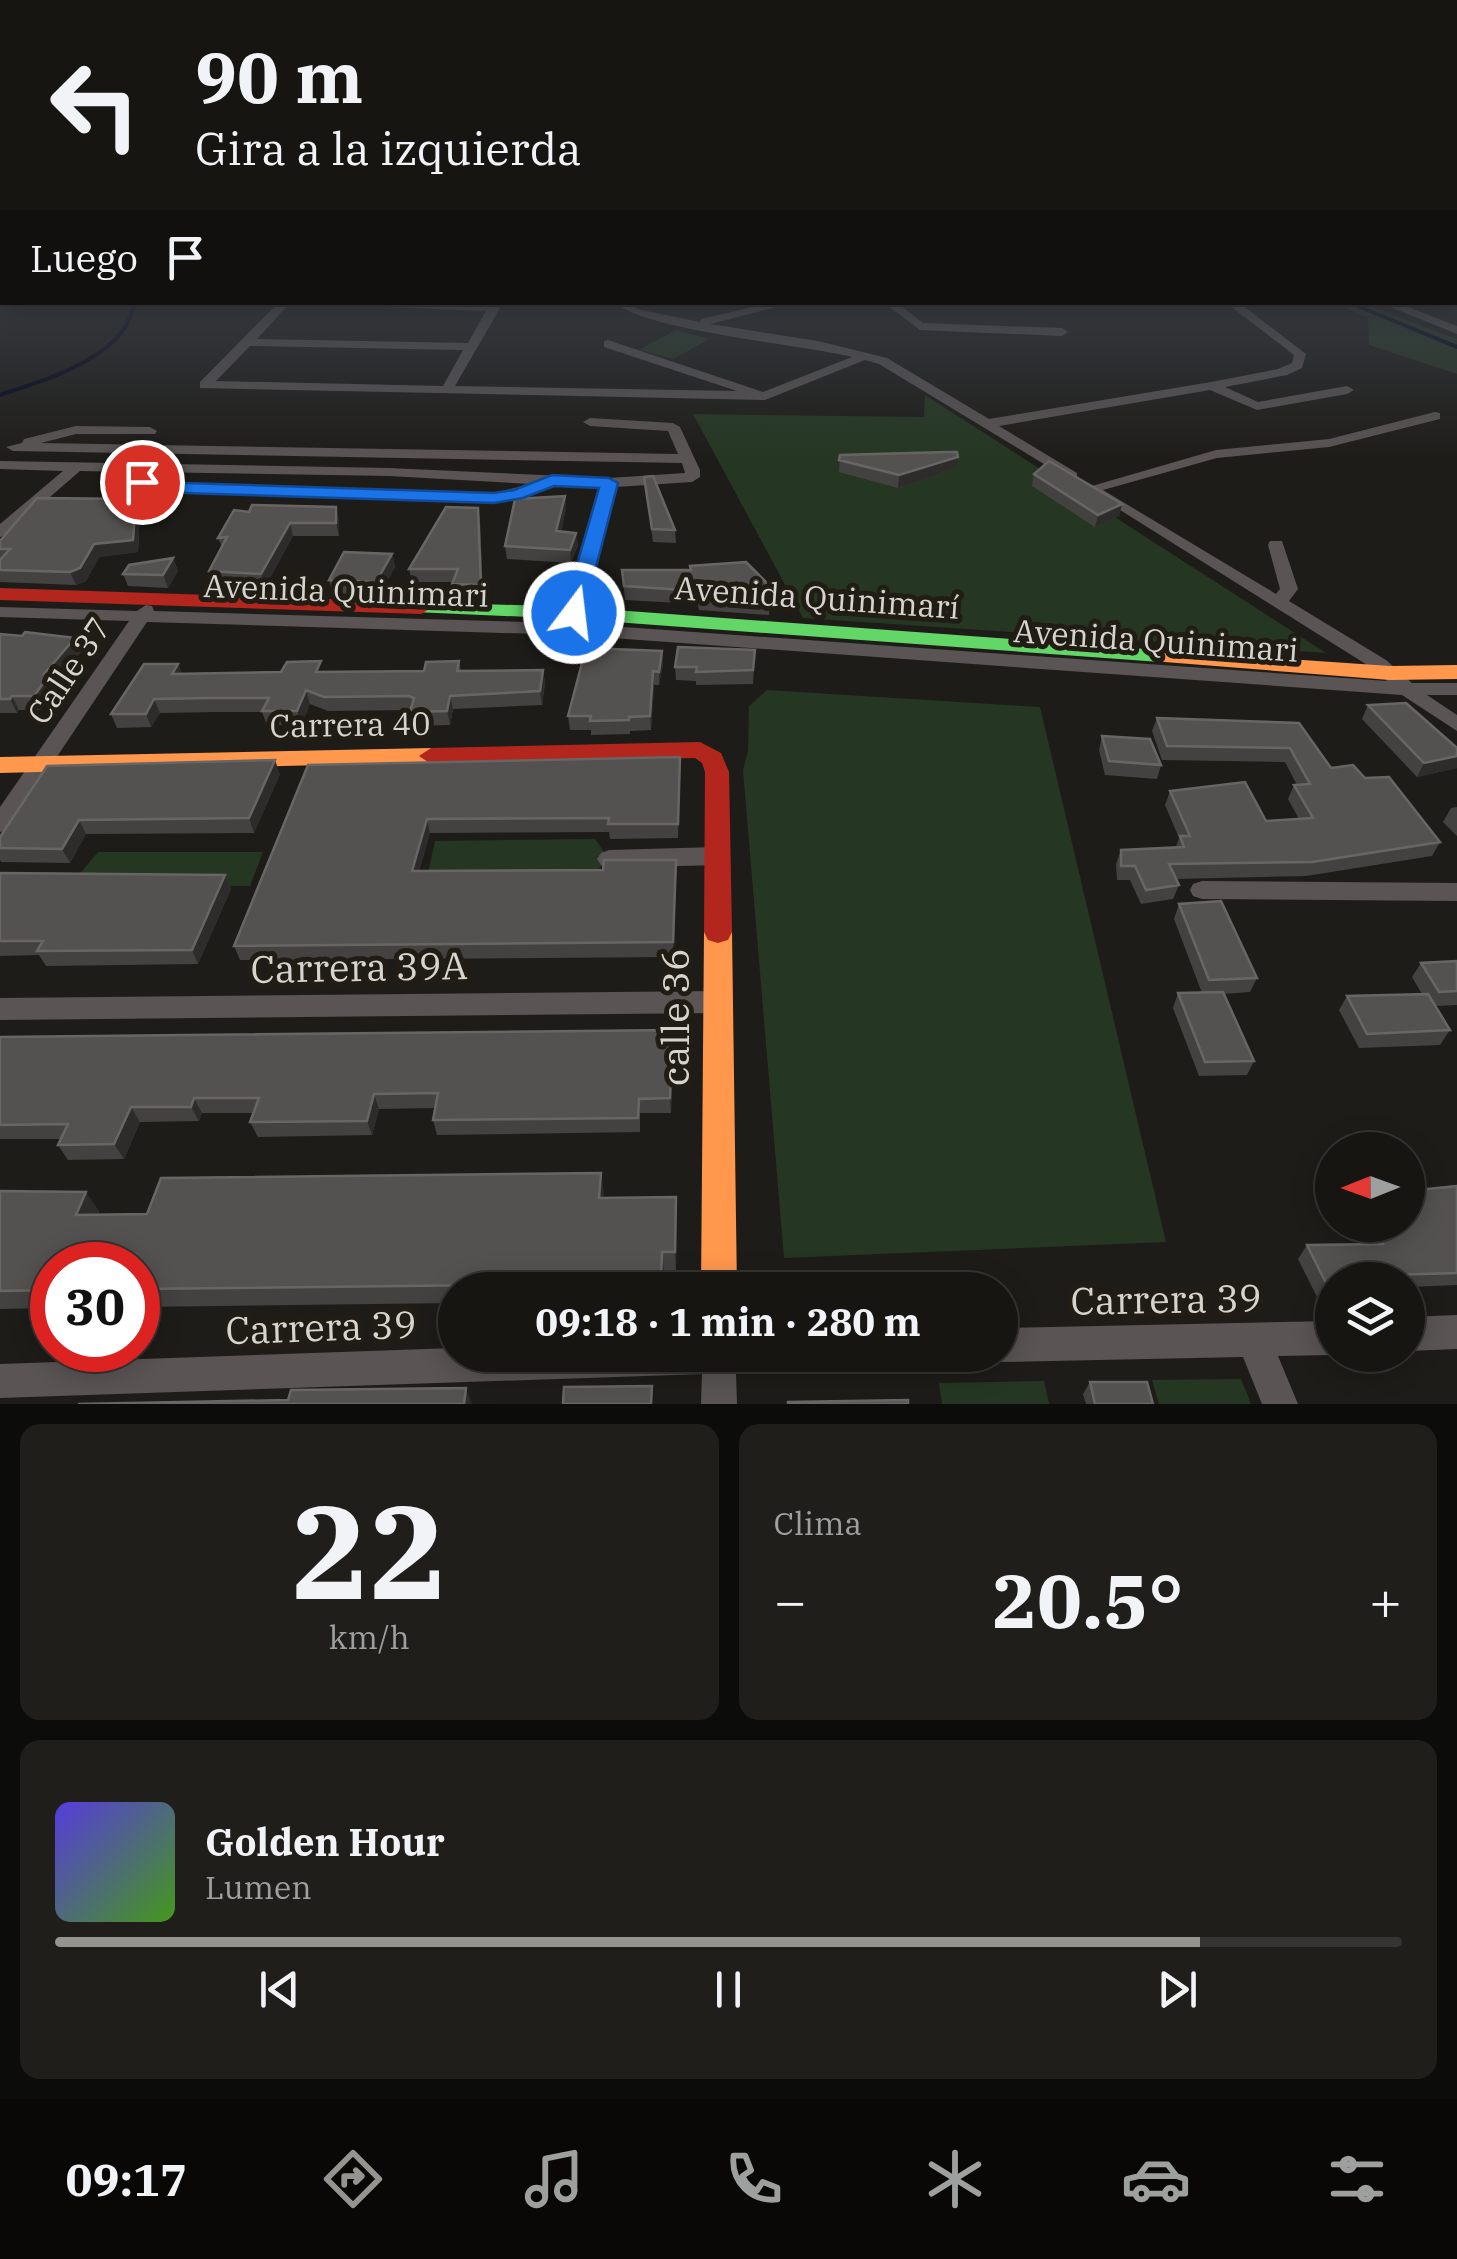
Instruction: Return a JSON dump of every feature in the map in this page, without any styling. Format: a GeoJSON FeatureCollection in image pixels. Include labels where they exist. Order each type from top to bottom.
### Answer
{"type":"FeatureCollection","features":[{"type":"Feature","properties":{"kind":"street"},"geometry":{"type":"LineString","coordinates":[[258,330],[205,384],[765,396],[866,356]]}},
{"type":"Feature","properties":{"kind":"street"},"geometry":{"type":"LineString","coordinates":[[446,391],[482,330]]}},
{"type":"Feature","properties":{"kind":"street"},"geometry":{"type":"LineString","coordinates":[[722,330],[883,361],[1279,602],[1390,673],[1457,724]]}},
{"type":"Feature","properties":{"kind":"street"},"geometry":{"type":"LineString","coordinates":[[1003,330],[1062,332]]}},
{"type":"Feature","properties":{"kind":"street"},"geometry":{"type":"LineString","coordinates":[[986,424],[1211,386],[1282,372],[1298,365],[1300,354],[1267,330]]}},
{"type":"Feature","properties":{"kind":"street"},"geometry":{"type":"LineString","coordinates":[[246,342],[472,347]]}},
{"type":"Feature","properties":{"kind":"street"},"geometry":{"type":"LineString","coordinates":[[608,344],[765,396]]}},
{"type":"Feature","properties":{"kind":"street"},"geometry":{"type":"LineString","coordinates":[[1211,386],[1257,406],[1347,390]]}},
{"type":"Feature","properties":{"kind":"street"},"geometry":{"type":"LineString","coordinates":[[1238,399],[1290,389]]}},
{"type":"Feature","properties":{"kind":"street"},"geometry":{"type":"LineString","coordinates":[[1093,488],[1216,454],[1329,444],[1435,416]]}},
{"type":"Feature","properties":{"kind":"street"},"geometry":{"type":"LineString","coordinates":[[0,465],[136,467],[142,482],[151,487],[494,498],[517,495],[552,480],[609,483],[692,477],[673,427],[590,422]]}},
{"type":"Feature","properties":{"kind":"street"},"geometry":{"type":"LineString","coordinates":[[6,451],[69,430],[150,431]]}},
{"type":"Feature","properties":{"kind":"street"},"geometry":{"type":"LineString","coordinates":[[6,451],[688,459]]}},
{"type":"Feature","properties":{"kind":"street"},"geometry":{"type":"LineString","coordinates":[[0,532],[8,518],[77,466]]}},
{"type":"Feature","properties":{"kind":"street"},"geometry":{"type":"LineString","coordinates":[[572,621],[609,483]]}},
{"type":"Feature","properties":{"kind":"street"},"geometry":{"type":"LineString","coordinates":[[1276,545],[1289,589],[1279,602]]}},
{"type":"Feature","properties":{"kind":"street","name":"Avenida Quinimarí"},"geometry":{"type":"LineString","coordinates":[[0,594],[147,608],[572,621],[1390,673],[1457,672]]}},
{"type":"Feature","properties":{"kind":"street"},"geometry":{"type":"LineString","coordinates":[[5,614],[147,608]]}},
{"type":"Feature","properties":{"kind":"street","name":"Calle 37"},"geometry":{"type":"LineString","coordinates":[[0,824],[147,608]]}},
{"type":"Feature","properties":{"kind":"street","name":"Avenida Quinimari"},"geometry":{"type":"LineString","coordinates":[[572,621],[1414,695],[1457,688]]}},
{"type":"Feature","properties":{"kind":"street"},"geometry":{"type":"LineString","coordinates":[[1414,695],[1421,716],[1457,750]]}},
{"type":"Feature","properties":{"kind":"street","name":"Carrera 40"},"geometry":{"type":"LineString","coordinates":[[0,764],[700,750]]}},
{"type":"Feature","properties":{"kind":"street","name":"calle 36"},"geometry":{"type":"LineString","coordinates":[[700,750],[713,759],[717,772],[719,1272]]}},
{"type":"Feature","properties":{"kind":"street"},"geometry":{"type":"LineString","coordinates":[[609,859],[717,856]]}},
{"type":"Feature","properties":{"kind":"street"},"geometry":{"type":"LineString","coordinates":[[1202,890],[1457,892]]}},
{"type":"Feature","properties":{"kind":"street","name":"Carrera 39A"},"geometry":{"type":"LineString","coordinates":[[0,1009],[719,1002]]}},
{"type":"Feature","properties":{"kind":"street"},"geometry":{"type":"LineString","coordinates":[[1425,1333],[1457,1332]]}},
{"type":"Feature","properties":{"kind":"street","name":"Carrera 39"},"geometry":{"type":"LineString","coordinates":[[1018,1345],[1315,1339]]}},
{"type":"Feature","properties":{"kind":"street"},"geometry":{"type":"LineString","coordinates":[[1254,1341],[1280,1404]]}},
{"type":"Feature","properties":{"kind":"street","name":"Carrera 39"},"geometry":{"type":"LineString","coordinates":[[0,1381],[438,1366]]}},
{"type":"Feature","properties":{"kind":"street"},"geometry":{"type":"LineString","coordinates":[[719,1372],[720,1404]]}},
{"type":"Feature","properties":{"kind":"green space"},"geometry":{"type":"Polygon","coordinates":[[[676,330],[710,339],[673,359],[639,350],[676,330]]]}},
{"type":"Feature","properties":{"kind":"green space"},"geometry":{"type":"Polygon","coordinates":[[[1368,330],[1432,330],[1457,339],[1457,374],[1369,345],[1368,330]]]}},
{"type":"Feature","properties":{"kind":"green space"},"geometry":{"type":"Polygon","coordinates":[[[925,395],[1326,653],[803,618],[693,414],[924,417],[925,395]]]}},
{"type":"Feature","properties":{"kind":"green space"},"geometry":{"type":"Polygon","coordinates":[[[767,690],[1040,707],[1166,1242],[784,1258],[743,770],[748,751],[749,706],[767,690]]]}},
{"type":"Feature","properties":{"kind":"green space"},"geometry":{"type":"Polygon","coordinates":[[[595,839],[609,859],[586,881],[426,883],[435,841],[595,839]]]}},
{"type":"Feature","properties":{"kind":"green space"},"geometry":{"type":"Polygon","coordinates":[[[98,852],[263,852],[250,886],[80,885],[78,876],[98,852]]]}},
{"type":"Feature","properties":{"kind":"green space"},"geometry":{"type":"Polygon","coordinates":[[[1241,1379],[1251,1404],[1159,1404],[1152,1380],[1241,1379]]]}},
{"type":"Feature","properties":{"kind":"green space"},"geometry":{"type":"Polygon","coordinates":[[[1044,1381],[1049,1404],[942,1404],[939,1383],[1044,1381]]]}},
{"type":"Feature","properties":{"kind":"building"},"geometry":{"type":"Polygon","coordinates":[[[957,452],[958,457],[899,475],[839,460],[840,455],[957,452]]]}},
{"type":"Feature","properties":{"kind":"building"},"geometry":{"type":"Polygon","coordinates":[[[1049,461],[1122,504],[1098,515],[1034,474],[1049,461]]]}},
{"type":"Feature","properties":{"kind":"building"},"geometry":{"type":"Polygon","coordinates":[[[653,476],[675,530],[652,529],[644,477],[653,476]]]}},
{"type":"Feature","properties":{"kind":"building"},"geometry":{"type":"Polygon","coordinates":[[[565,496],[556,531],[576,533],[570,550],[505,546],[515,499],[565,496]]]}},
{"type":"Feature","properties":{"kind":"building"},"geometry":{"type":"Polygon","coordinates":[[[37,498],[136,499],[133,540],[94,544],[80,568],[70,572],[0,570],[0,560],[10,549],[0,549],[0,541],[37,498]]]}},
{"type":"Feature","properties":{"kind":"building"},"geometry":{"type":"Polygon","coordinates":[[[252,505],[336,507],[336,523],[290,523],[261,574],[209,571],[227,537],[218,538],[234,510],[249,512],[252,505]]]}},
{"type":"Feature","properties":{"kind":"building"},"geometry":{"type":"Polygon","coordinates":[[[446,507],[478,508],[481,585],[452,584],[458,569],[409,569],[446,507]]]}},
{"type":"Feature","properties":{"kind":"building"},"geometry":{"type":"Polygon","coordinates":[[[344,552],[392,554],[376,582],[329,580],[344,552]]]}},
{"type":"Feature","properties":{"kind":"building"},"geometry":{"type":"Polygon","coordinates":[[[173,558],[163,575],[123,574],[129,565],[173,558]]]}},
{"type":"Feature","properties":{"kind":"building"},"geometry":{"type":"Polygon","coordinates":[[[746,562],[766,582],[770,602],[698,597],[698,591],[624,586],[622,570],[691,570],[690,566],[746,562]]]}},
{"type":"Feature","properties":{"kind":"building"},"geometry":{"type":"Polygon","coordinates":[[[25,632],[75,638],[44,674],[50,674],[34,696],[0,699],[0,634],[22,636],[25,632]]]}},
{"type":"Feature","properties":{"kind":"building"},"geometry":{"type":"Polygon","coordinates":[[[678,647],[755,650],[753,670],[696,672],[697,667],[675,667],[678,647]]]}},
{"type":"Feature","properties":{"kind":"building"},"geometry":{"type":"Polygon","coordinates":[[[586,648],[662,651],[659,672],[653,671],[650,716],[590,721],[591,716],[568,716],[586,648]]]}},
{"type":"Feature","properties":{"kind":"building"},"geometry":{"type":"Polygon","coordinates":[[[321,661],[316,672],[424,671],[426,662],[459,661],[457,671],[543,670],[540,691],[450,696],[447,711],[410,712],[414,698],[409,696],[324,697],[306,690],[297,711],[262,711],[269,698],[210,698],[154,699],[146,714],[111,714],[144,664],[178,664],[172,674],[281,672],[287,662],[321,661]]]}},
{"type":"Feature","properties":{"kind":"building"},"geometry":{"type":"Polygon","coordinates":[[[1406,703],[1457,748],[1457,756],[1424,763],[1368,705],[1406,703]]]}},
{"type":"Feature","properties":{"kind":"building"},"geometry":{"type":"Polygon","coordinates":[[[1157,718],[1299,723],[1331,768],[1353,765],[1365,778],[1389,777],[1440,842],[1312,862],[1169,864],[1179,885],[1146,890],[1135,866],[1121,866],[1121,850],[1184,847],[1180,836],[1190,836],[1170,791],[1245,782],[1266,821],[1313,818],[1294,785],[1310,784],[1290,748],[1167,746],[1157,718]]]}},
{"type":"Feature","properties":{"kind":"building"},"geometry":{"type":"Polygon","coordinates":[[[1102,736],[1150,739],[1161,765],[1109,761],[1102,736]]]}},
{"type":"Feature","properties":{"kind":"building"},"geometry":{"type":"Polygon","coordinates":[[[680,757],[678,824],[608,824],[609,818],[427,819],[412,871],[603,870],[604,860],[676,860],[673,942],[234,946],[308,765],[680,757]]]}},
{"type":"Feature","properties":{"kind":"building"},"geometry":{"type":"Polygon","coordinates":[[[275,760],[249,818],[79,820],[62,849],[0,848],[0,837],[47,766],[275,760]]]}},
{"type":"Feature","properties":{"kind":"building"},"geometry":{"type":"Polygon","coordinates":[[[0,873],[225,875],[192,950],[37,951],[43,941],[0,941],[0,873]]]}},
{"type":"Feature","properties":{"kind":"building"},"geometry":{"type":"Polygon","coordinates":[[[1221,901],[1257,978],[1209,980],[1179,904],[1221,901]]]}},
{"type":"Feature","properties":{"kind":"building"},"geometry":{"type":"Polygon","coordinates":[[[1457,961],[1457,991],[1439,992],[1421,963],[1457,961]]]}},
{"type":"Feature","properties":{"kind":"building"},"geometry":{"type":"Polygon","coordinates":[[[1223,992],[1254,1061],[1205,1062],[1178,993],[1223,992]]]}},
{"type":"Feature","properties":{"kind":"building"},"geometry":{"type":"Polygon","coordinates":[[[1428,994],[1450,1030],[1367,1034],[1347,996],[1428,994]]]}},
{"type":"Feature","properties":{"kind":"building"},"geometry":{"type":"Polygon","coordinates":[[[672,1030],[670,1098],[639,1099],[638,1118],[433,1120],[438,1093],[374,1094],[367,1121],[250,1122],[259,1098],[194,1098],[191,1107],[131,1107],[114,1144],[58,1145],[68,1124],[0,1125],[0,1037],[672,1030]]]}},
{"type":"Feature","properties":{"kind":"building"},"geometry":{"type":"Polygon","coordinates":[[[601,1173],[599,1198],[676,1197],[675,1252],[662,1252],[661,1272],[438,1272],[438,1286],[160,1289],[160,1242],[30,1242],[30,1290],[0,1291],[0,1191],[86,1192],[76,1215],[147,1214],[161,1178],[601,1173]]]}},
{"type":"Feature","properties":{"kind":"building"},"geometry":{"type":"Polygon","coordinates":[[[1457,1186],[1457,1273],[1425,1274],[1425,1262],[1316,1262],[1307,1245],[1425,1242],[1425,1189],[1457,1186]]]}},
{"type":"Feature","properties":{"kind":"building"},"geometry":{"type":"Polygon","coordinates":[[[1090,1382],[1147,1382],[1153,1404],[1095,1404],[1090,1382]]]}},
{"type":"Feature","properties":{"kind":"building"},"geometry":{"type":"Polygon","coordinates":[[[652,1386],[651,1404],[563,1404],[564,1387],[652,1386]]]}},
{"type":"Feature","properties":{"kind":"building"},"geometry":{"type":"Polygon","coordinates":[[[466,1388],[464,1404],[78,1404],[288,1400],[291,1390],[466,1388]]]}},
{"type":"Feature","properties":{"kind":"building"},"geometry":{"type":"Polygon","coordinates":[[[908,1400],[908,1404],[788,1404],[788,1402],[908,1400]]]}},
{"type":"Feature","properties":{"kind":"waterway"},"geometry":{"type":"LineString","coordinates":[[0,395],[82,364],[101,352],[122,330]]}},
{"type":"Feature","properties":{"kind":"waterway"},"geometry":{"type":"LineString","coordinates":[[1415,330],[1457,347]]}},
{"type":"Feature","properties":{"kind":"traffic: fast"},"geometry":{"type":"LineString","coordinates":[[421,608],[574,613],[1160,656]]}},
{"type":"Feature","properties":{"kind":"traffic: slow"},"geometry":{"type":"LineString","coordinates":[[1160,656],[1390,673],[1457,672]]}},
{"type":"Feature","properties":{"kind":"traffic: slow"},"geometry":{"type":"LineString","coordinates":[[0,765],[431,756]]}},
{"type":"Feature","properties":{"kind":"traffic: slow"},"geometry":{"type":"LineString","coordinates":[[718,932],[719,1272]]}},
{"type":"Feature","properties":{"kind":"traffic: jam"},"geometry":{"type":"LineString","coordinates":[[0,594],[421,608]]}},
{"type":"Feature","properties":{"kind":"traffic: jam"},"geometry":{"type":"LineString","coordinates":[[431,756],[700,750],[713,759],[717,772],[718,932]]}},
{"type":"Feature","properties":{"kind":"route"},"geometry":{"type":"LineString","coordinates":[[142,482],[151,487],[494,498],[517,495],[552,480],[609,483],[574,613]]}}]}
